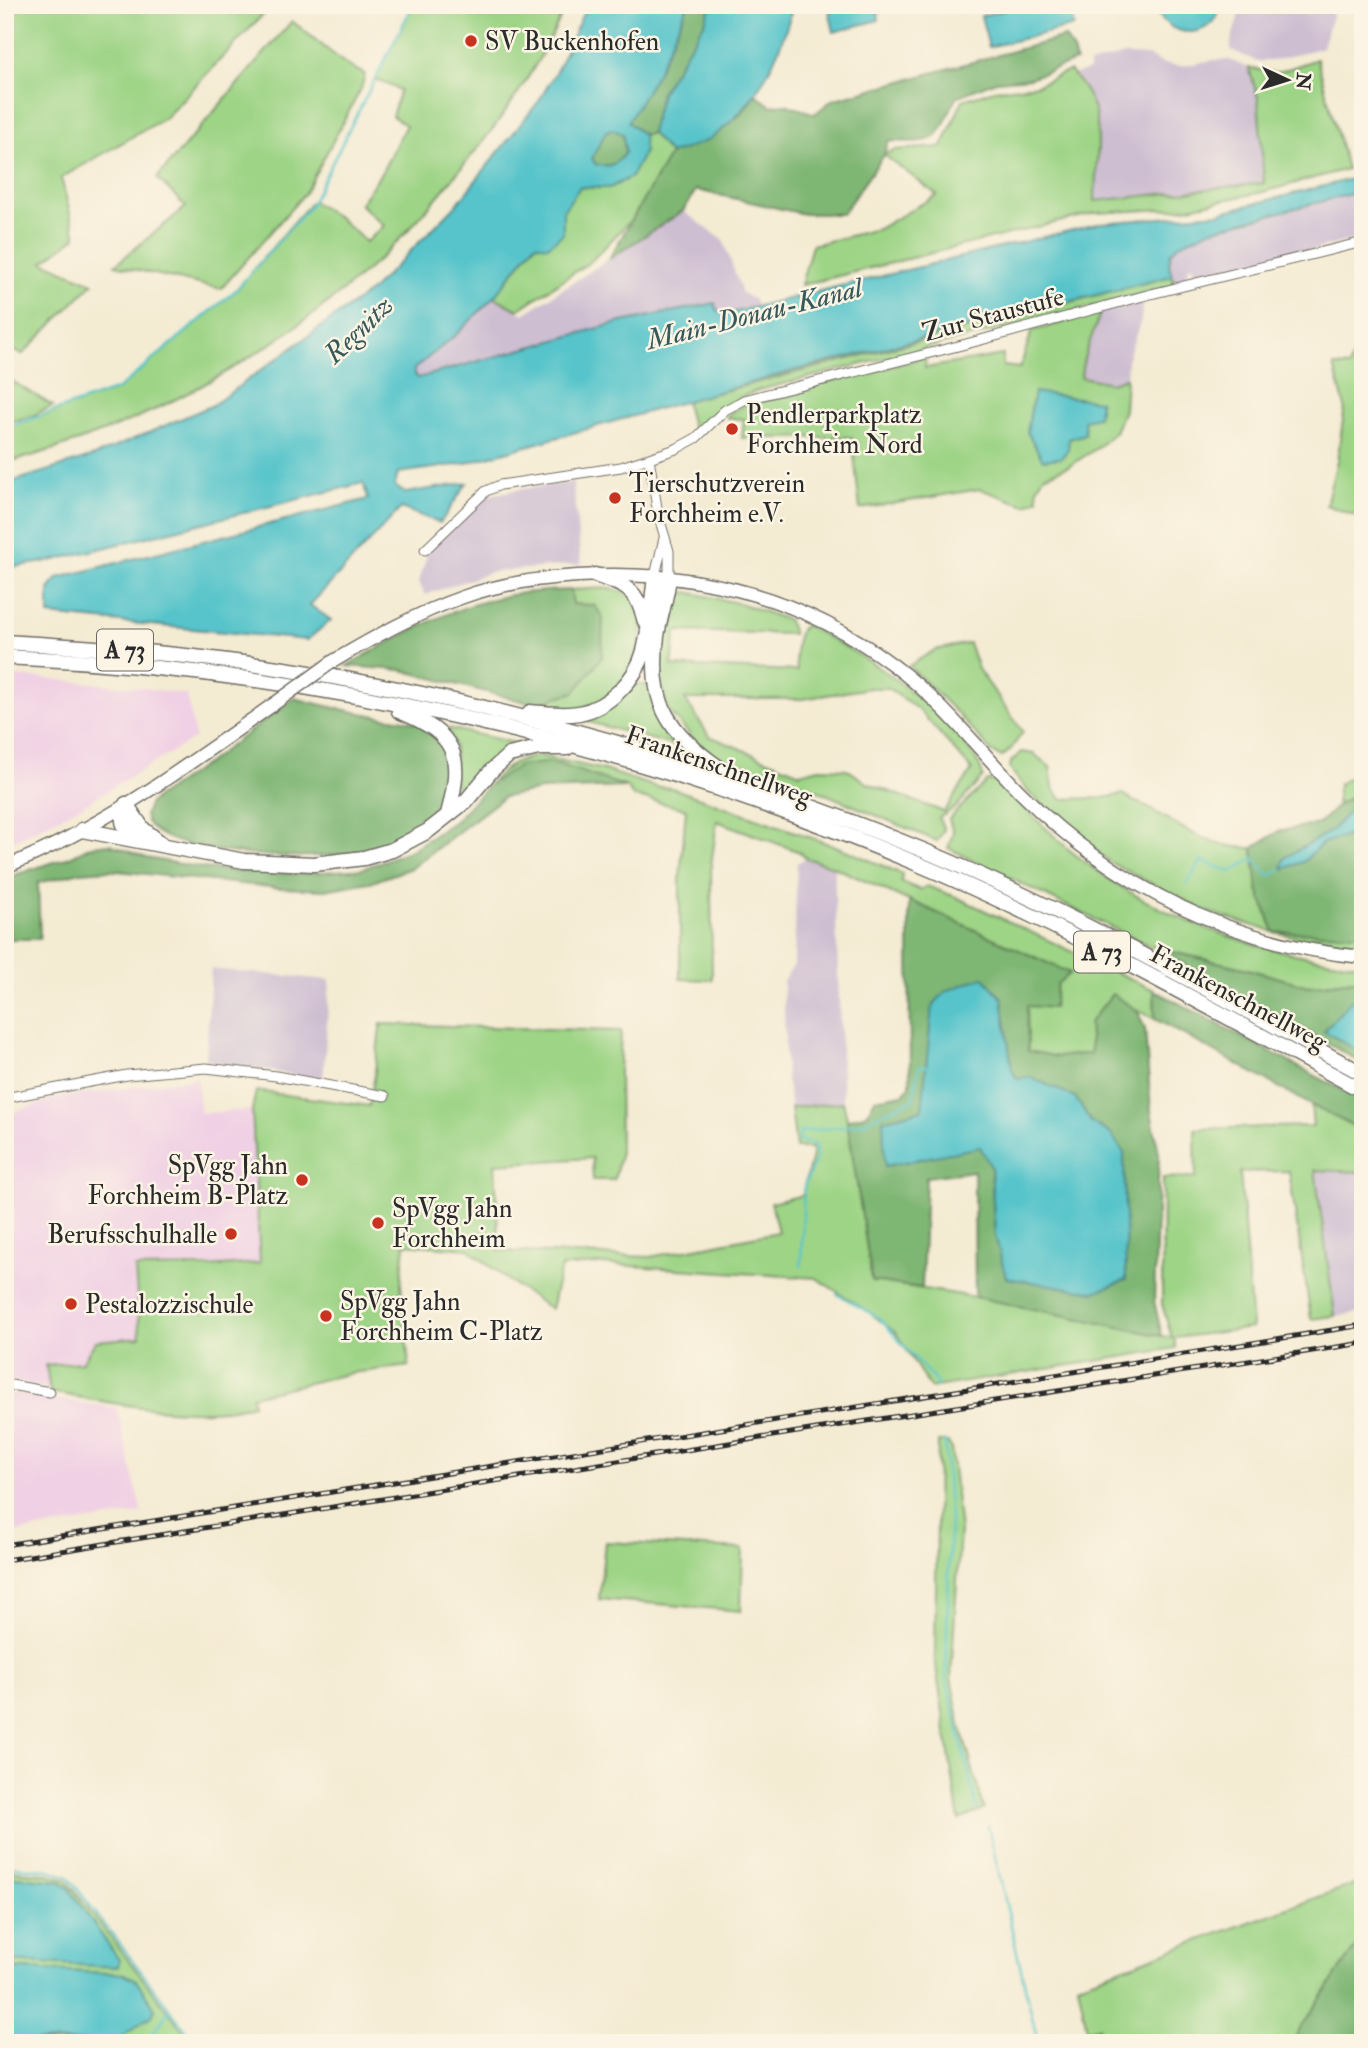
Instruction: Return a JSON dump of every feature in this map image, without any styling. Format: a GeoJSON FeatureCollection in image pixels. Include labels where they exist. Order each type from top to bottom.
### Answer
{"type":"FeatureCollection","features":[{"type":"Feature","properties":{"kind":"highway"},"geometry":{"type":"LineString","coordinates":[[595,575],[634,592],[641,603],[647,630]]}},
{"type":"Feature","properties":{"kind":"highway"},"geometry":{"type":"LineString","coordinates":[[499,711],[580,713],[593,709],[619,691],[629,680],[643,653],[662,576]]}},
{"type":"Feature","properties":{"kind":"highway"},"geometry":{"type":"LineString","coordinates":[[662,576],[656,689],[663,710],[688,744],[743,783]]}},
{"type":"Feature","properties":{"kind":"highway","name":"Frankenschnellweg"},"geometry":{"type":"LineString","coordinates":[[5,642],[148,652],[244,663],[380,686],[499,711],[596,736],[709,770],[926,852],[1036,902],[1363,1074]]}},
{"type":"Feature","properties":{"kind":"highway","name":"Frankenschnellweg"},"geometry":{"type":"LineString","coordinates":[[5,657],[154,667],[243,678],[386,702],[502,726],[593,749],[699,782],[918,864],[1031,915],[1363,1091]]}},
{"type":"Feature","properties":{"kind":"highway"},"geometry":{"type":"LineString","coordinates":[[386,702],[400,712],[423,720],[448,743],[453,753],[456,773],[448,814]]}},
{"type":"Feature","properties":{"kind":"highway"},"geometry":{"type":"LineString","coordinates":[[82,830],[244,862],[333,863],[392,850],[428,831],[466,801],[492,770],[509,755],[539,748],[593,749]]}},
{"type":"Feature","properties":{"kind":"highway"},"geometry":{"type":"LineString","coordinates":[[126,804],[143,829],[163,845]]}},
{"type":"Feature","properties":{"kind":"highway"},"geometry":{"type":"LineString","coordinates":[[126,804],[122,825],[135,839]]}},
{"type":"Feature","properties":{"kind":"main road"},"geometry":{"type":"LineString","coordinates":[[5,867],[31,857],[126,804],[332,662],[387,630],[464,596],[514,583],[595,575],[662,576],[723,585],[755,594],[797,610],[863,644],[926,692],[1020,792],[1071,839],[1128,880],[1202,917],[1274,942],[1363,957]]}},
{"type":"Feature","properties":{"kind":"street","name":"Zur Staustufe"},"geometry":{"type":"LineString","coordinates":[[425,550],[486,491],[507,484],[621,467],[676,449],[696,438],[725,411],[744,400],[1146,295],[1363,242]]}},
{"type":"Feature","properties":{"kind":"street"},"geometry":{"type":"LineString","coordinates":[[649,458],[664,538],[669,551],[662,576]]}},
{"type":"Feature","properties":{"kind":"street"},"geometry":{"type":"LineString","coordinates":[[662,576],[664,538]]}},
{"type":"Feature","properties":{"kind":"street"},"geometry":{"type":"LineString","coordinates":[[5,1098],[127,1074],[206,1068],[276,1076],[385,1096]]}},
{"type":"Feature","properties":{"kind":"street"},"geometry":{"type":"LineString","coordinates":[[5,1384],[50,1392]]}},
{"type":"Feature","properties":{"kind":"shaded area"},"geometry":{"type":"Polygon","coordinates":[[[1242,5],[1335,5],[1323,47],[1272,61],[1256,61],[1231,50],[1231,41],[1242,5]]]}},
{"type":"Feature","properties":{"kind":"shaded area"},"geometry":{"type":"Polygon","coordinates":[[[1124,55],[1148,56],[1164,64],[1181,66],[1229,60],[1249,68],[1258,98],[1265,183],[1095,201],[1099,134],[1073,75],[1089,70],[1089,64],[1124,55]]]}},
{"type":"Feature","properties":{"kind":"shaded area"},"geometry":{"type":"Polygon","coordinates":[[[1363,191],[1363,237],[1208,277],[1194,272],[1195,267],[1189,265],[1186,279],[1176,285],[1169,264],[1171,252],[1180,244],[1210,230],[1363,191]]]}},
{"type":"Feature","properties":{"kind":"shaded area"},"geometry":{"type":"Polygon","coordinates":[[[683,211],[723,240],[742,293],[754,300],[756,306],[725,314],[717,310],[715,303],[617,323],[418,379],[414,374],[414,369],[457,334],[494,297],[524,314],[683,211]]]}},
{"type":"Feature","properties":{"kind":"shaded area"},"geometry":{"type":"Polygon","coordinates":[[[1143,302],[1141,320],[1127,360],[1126,378],[1111,383],[1081,378],[1082,360],[1094,334],[1100,312],[1143,302]]]}},
{"type":"Feature","properties":{"kind":"shaded area"},"geometry":{"type":"Polygon","coordinates":[[[573,482],[581,564],[491,572],[425,595],[419,582],[428,551],[485,496],[573,482]]]}},
{"type":"Feature","properties":{"kind":"shaded area"},"geometry":{"type":"Polygon","coordinates":[[[5,675],[144,688],[187,695],[195,738],[85,804],[5,845],[5,675]]]}},
{"type":"Feature","properties":{"kind":"shaded area"},"geometry":{"type":"Polygon","coordinates":[[[806,858],[834,867],[843,1102],[791,1108],[786,1078],[783,981],[794,965],[797,863],[806,858]]]}},
{"type":"Feature","properties":{"kind":"shaded area"},"geometry":{"type":"Polygon","coordinates":[[[211,969],[330,980],[323,1080],[206,1060],[211,969]]]}},
{"type":"Feature","properties":{"kind":"shaded area"},"geometry":{"type":"Polygon","coordinates":[[[197,1078],[201,1113],[252,1110],[260,1263],[135,1268],[140,1337],[96,1341],[82,1362],[47,1365],[49,1389],[5,1380],[5,1115],[57,1098],[197,1078]]]}},
{"type":"Feature","properties":{"kind":"shaded area"},"geometry":{"type":"Polygon","coordinates":[[[1315,1169],[1363,1172],[1363,1312],[1335,1316],[1315,1169]]]}},
{"type":"Feature","properties":{"kind":"shaded area"},"geometry":{"type":"Polygon","coordinates":[[[5,1392],[117,1408],[142,1513],[5,1534],[5,1392]]]}},
{"type":"Feature","properties":{"kind":"green space"},"geometry":{"type":"Polygon","coordinates":[[[5,5],[271,6],[165,118],[61,178],[76,237],[43,262],[93,283],[23,354],[7,349],[5,351],[5,5]]]}},
{"type":"Feature","properties":{"kind":"green space"},"geometry":{"type":"Polygon","coordinates":[[[413,5],[566,5],[530,74],[486,138],[406,233],[335,297],[248,359],[155,410],[106,431],[5,463],[5,428],[118,389],[236,290],[312,201],[339,218],[366,242],[384,226],[360,204],[383,170],[406,125],[392,116],[400,90],[375,79],[413,5]]]}},
{"type":"Feature","properties":{"kind":"green space"},"geometry":{"type":"Polygon","coordinates":[[[688,5],[711,5],[705,22],[661,93],[651,133],[643,135],[627,122],[657,73],[688,5]]]}},
{"type":"Feature","properties":{"kind":"green space"},"geometry":{"type":"Polygon","coordinates":[[[292,21],[348,66],[365,74],[361,89],[305,193],[221,289],[115,265],[186,207],[157,178],[292,21]]]}},
{"type":"Feature","properties":{"kind":"green space"},"geometry":{"type":"Polygon","coordinates":[[[1065,37],[1076,61],[1030,78],[996,81],[956,97],[939,132],[927,140],[888,141],[884,155],[842,214],[804,214],[696,190],[683,211],[609,259],[670,154],[709,139],[742,113],[755,94],[771,106],[785,104],[815,114],[832,100],[1065,37]]]}},
{"type":"Feature","properties":{"kind":"green space"},"geometry":{"type":"Polygon","coordinates":[[[1317,59],[1347,169],[1263,192],[1184,208],[1095,213],[801,285],[812,245],[878,229],[937,195],[884,155],[894,150],[942,147],[963,100],[994,90],[1037,85],[1069,71],[1091,101],[1096,117],[1098,148],[1095,201],[1264,183],[1258,98],[1249,68],[1276,73],[1317,59]]]}},
{"type":"Feature","properties":{"kind":"green space"},"geometry":{"type":"Polygon","coordinates":[[[611,129],[623,133],[625,153],[612,164],[595,164],[592,158],[606,131],[611,129]]]}},
{"type":"Feature","properties":{"kind":"green space"},"geometry":{"type":"Polygon","coordinates":[[[651,133],[670,154],[633,218],[591,261],[518,310],[494,297],[580,187],[610,188],[643,153],[643,135],[651,133]]]}},
{"type":"Feature","properties":{"kind":"green space"},"geometry":{"type":"Polygon","coordinates":[[[1172,276],[1176,285],[759,390],[739,398],[694,433],[685,401],[1172,276]]]}},
{"type":"Feature","properties":{"kind":"green space"},"geometry":{"type":"Polygon","coordinates":[[[1100,312],[1086,352],[1081,377],[1111,383],[1126,378],[1124,410],[1115,432],[1097,448],[1069,466],[1044,476],[1037,488],[1038,499],[1025,505],[980,489],[860,509],[852,437],[742,438],[744,419],[727,418],[727,415],[747,403],[926,357],[925,368],[1003,355],[1003,366],[1020,368],[1032,331],[1100,312]],[[1034,392],[1069,439],[1085,434],[1034,392]]]}},
{"type":"Feature","properties":{"kind":"green space"},"geometry":{"type":"Polygon","coordinates":[[[1363,326],[1363,518],[1326,505],[1337,461],[1345,407],[1334,366],[1349,367],[1363,326]]]}},
{"type":"Feature","properties":{"kind":"green space"},"geometry":{"type":"Polygon","coordinates":[[[5,377],[53,406],[32,416],[5,423],[5,377]]]}},
{"type":"Feature","properties":{"kind":"green space"},"geometry":{"type":"Polygon","coordinates":[[[609,589],[630,596],[638,607],[642,621],[637,652],[622,681],[612,692],[594,704],[568,708],[533,704],[575,692],[571,590],[609,589]]]}},
{"type":"Feature","properties":{"kind":"green space"},"geometry":{"type":"Polygon","coordinates":[[[571,590],[573,604],[594,605],[603,617],[602,657],[575,692],[533,704],[401,670],[346,666],[426,624],[467,607],[518,594],[571,590]]]}},
{"type":"Feature","properties":{"kind":"green space"},"geometry":{"type":"Polygon","coordinates":[[[687,592],[742,604],[788,620],[793,634],[676,631],[672,666],[797,671],[797,640],[805,625],[887,673],[941,718],[973,755],[983,777],[955,808],[939,818],[944,830],[937,841],[821,792],[705,752],[668,710],[660,681],[661,649],[670,606],[687,592]],[[870,688],[802,699],[685,699],[709,736],[800,773],[819,768],[847,769],[867,783],[944,812],[972,770],[920,711],[888,688],[870,688]]]}},
{"type":"Feature","properties":{"kind":"green space"},"geometry":{"type":"Polygon","coordinates":[[[969,643],[978,669],[1023,732],[1002,757],[992,752],[909,666],[935,650],[969,643]]]}},
{"type":"Feature","properties":{"kind":"green space"},"geometry":{"type":"Polygon","coordinates":[[[632,685],[652,685],[686,749],[578,719],[632,685]]]}},
{"type":"Feature","properties":{"kind":"green space"},"geometry":{"type":"Polygon","coordinates":[[[294,698],[411,721],[425,728],[441,744],[449,764],[448,791],[440,808],[422,825],[400,839],[364,850],[328,856],[276,856],[219,851],[168,838],[151,827],[145,814],[150,803],[294,698]]]}},
{"type":"Feature","properties":{"kind":"green space"},"geometry":{"type":"Polygon","coordinates":[[[448,728],[524,745],[461,803],[456,800],[454,744],[448,728]]]}},
{"type":"Feature","properties":{"kind":"green space"},"geometry":{"type":"Polygon","coordinates":[[[1021,752],[1034,754],[1050,767],[1053,788],[1061,799],[1102,798],[1124,794],[1134,802],[1207,840],[1253,848],[1253,853],[1289,842],[1363,795],[1363,950],[1352,950],[1274,932],[1205,911],[1111,863],[1029,793],[1010,769],[1011,762],[1021,752]]]}},
{"type":"Feature","properties":{"kind":"green space"},"geometry":{"type":"Polygon","coordinates":[[[541,756],[604,770],[656,787],[672,788],[843,849],[902,874],[901,882],[920,890],[927,886],[956,897],[1154,990],[1155,1019],[1137,1010],[1091,1053],[1058,1057],[1028,1051],[1027,1005],[1069,973],[834,867],[806,858],[800,852],[717,821],[711,866],[712,980],[680,979],[680,879],[686,809],[633,796],[627,787],[519,766],[489,785],[512,765],[541,756]]]}},
{"type":"Feature","properties":{"kind":"green space"},"geometry":{"type":"Polygon","coordinates":[[[552,762],[627,787],[541,790],[504,797],[411,868],[375,881],[325,890],[279,888],[108,870],[80,872],[38,883],[40,939],[5,939],[5,878],[70,857],[91,846],[110,844],[147,858],[208,869],[297,874],[362,869],[411,850],[455,821],[489,785],[519,766],[552,762]]]}},
{"type":"Feature","properties":{"kind":"green space"},"geometry":{"type":"Polygon","coordinates":[[[1363,770],[1363,789],[1337,806],[1338,784],[1363,770]]]}},
{"type":"Feature","properties":{"kind":"green space"},"geometry":{"type":"Polygon","coordinates":[[[987,781],[997,781],[1072,852],[1138,897],[1209,930],[1246,942],[1284,952],[1363,965],[1363,979],[1308,986],[1244,968],[1154,948],[948,848],[953,833],[949,819],[987,781]]]}},
{"type":"Feature","properties":{"kind":"green space"},"geometry":{"type":"Polygon","coordinates":[[[1363,789],[1363,804],[1353,807],[1331,831],[1286,857],[1282,869],[1303,862],[1323,843],[1363,831],[1363,934],[1274,932],[1258,890],[1253,848],[1279,831],[1319,824],[1337,806],[1363,789]]]}},
{"type":"Feature","properties":{"kind":"green space"},"geometry":{"type":"Polygon","coordinates":[[[909,900],[1070,973],[1057,984],[1053,1008],[1027,1006],[1028,1051],[1058,1057],[1091,1053],[1089,1023],[1112,994],[1137,1010],[1145,1029],[1151,1111],[1159,1154],[1154,1301],[1162,1336],[975,1297],[974,1171],[926,1177],[922,1288],[872,1281],[847,1120],[867,1114],[875,1099],[903,1094],[910,1086],[909,900]],[[1012,1069],[922,1110],[883,1120],[886,1166],[980,1146],[991,1166],[995,1235],[1111,1134],[1091,1122],[1075,1097],[1017,1080],[1012,1069]]]}},
{"type":"Feature","properties":{"kind":"green space"},"geometry":{"type":"Polygon","coordinates":[[[1154,948],[1244,968],[1308,986],[1363,979],[1363,1003],[1351,1000],[1324,1031],[1363,1054],[1363,1063],[1154,948]]]}},
{"type":"Feature","properties":{"kind":"green space"},"geometry":{"type":"Polygon","coordinates":[[[1154,990],[1363,1101],[1363,1131],[1155,1019],[1154,990]]]}},
{"type":"Feature","properties":{"kind":"green space"},"geometry":{"type":"Polygon","coordinates":[[[381,1024],[621,1031],[620,1156],[614,1180],[593,1180],[592,1158],[495,1164],[499,1251],[650,1257],[778,1232],[771,1203],[803,1195],[812,1154],[812,1148],[796,1148],[791,1108],[843,1102],[851,1135],[872,1281],[975,1297],[1172,1338],[1162,1304],[1163,1178],[1196,1177],[1195,1129],[1313,1126],[1311,1105],[1363,1131],[1363,1172],[1315,1170],[1335,1316],[1311,1319],[1289,1171],[1240,1172],[1252,1328],[1174,1338],[1176,1348],[930,1388],[896,1333],[816,1278],[599,1264],[561,1267],[551,1309],[468,1249],[405,1244],[401,1284],[409,1366],[351,1373],[252,1396],[253,1404],[207,1411],[153,1408],[50,1392],[46,1365],[82,1362],[96,1341],[140,1337],[135,1268],[260,1263],[252,1110],[256,1091],[369,1106],[381,1024]]]}},
{"type":"Feature","properties":{"kind":"green space"},"geometry":{"type":"Polygon","coordinates":[[[938,1442],[948,1442],[951,1448],[960,1531],[951,1678],[960,1724],[984,1809],[959,1820],[935,1660],[938,1442]]]}},
{"type":"Feature","properties":{"kind":"green space"},"geometry":{"type":"Polygon","coordinates":[[[605,1542],[743,1549],[741,1611],[599,1599],[605,1542]]]}},
{"type":"Feature","properties":{"kind":"green space"},"geometry":{"type":"Polygon","coordinates":[[[5,1870],[48,1874],[66,1880],[193,2043],[5,2043],[5,1870]]]}},
{"type":"Feature","properties":{"kind":"green space"},"geometry":{"type":"Polygon","coordinates":[[[1363,1881],[1363,1936],[1293,2043],[1102,2043],[1098,2027],[1087,2030],[1078,1984],[1363,1881]]]}},
{"type":"Feature","properties":{"kind":"green space"},"geometry":{"type":"Polygon","coordinates":[[[1363,1936],[1363,2043],[1293,2043],[1300,2029],[1363,1936]]]}},
{"type":"Feature","properties":{"kind":"green space"},"geometry":{"type":"Polygon","coordinates":[[[1099,2027],[1102,2043],[1041,2043],[1099,2027]]]}},
{"type":"Feature","properties":{"kind":"water"},"geometry":{"type":"Polygon","coordinates":[[[587,5],[688,5],[657,73],[628,122],[643,135],[644,153],[631,177],[610,188],[580,187],[563,211],[563,234],[548,246],[535,244],[494,297],[457,334],[414,369],[418,378],[617,323],[715,303],[717,310],[726,314],[1101,223],[1218,213],[1363,176],[1363,191],[1210,230],[1180,244],[1171,252],[1169,264],[1172,276],[789,372],[463,464],[398,473],[395,486],[405,493],[467,483],[440,523],[401,508],[310,605],[331,620],[307,640],[49,615],[49,589],[58,578],[368,499],[363,483],[51,561],[5,568],[5,484],[94,456],[213,405],[372,290],[457,204],[539,101],[559,66],[587,5]],[[611,129],[606,131],[592,158],[595,164],[605,166],[615,163],[625,153],[623,134],[611,129]]]}},
{"type":"Feature","properties":{"kind":"water"},"geometry":{"type":"Polygon","coordinates":[[[711,5],[793,5],[773,62],[741,111],[711,138],[670,154],[651,133],[661,93],[705,22],[711,5]]]}},
{"type":"Feature","properties":{"kind":"water"},"geometry":{"type":"Polygon","coordinates":[[[828,5],[882,5],[883,11],[878,13],[879,20],[834,32],[828,5]]]}},
{"type":"Feature","properties":{"kind":"water"},"geometry":{"type":"Polygon","coordinates":[[[1023,5],[1069,5],[1074,26],[989,47],[981,16],[1023,5]]]}},
{"type":"Feature","properties":{"kind":"water"},"geometry":{"type":"Polygon","coordinates":[[[1155,5],[1221,5],[1209,26],[1189,32],[1168,25],[1160,17],[1155,5]]]}},
{"type":"Feature","properties":{"kind":"water"},"geometry":{"type":"Polygon","coordinates":[[[1034,392],[1100,401],[1098,417],[1084,420],[1085,434],[1069,439],[1068,450],[1061,458],[1043,460],[1027,432],[1034,392]]]}},
{"type":"Feature","properties":{"kind":"water"},"geometry":{"type":"Polygon","coordinates":[[[1363,804],[1363,831],[1323,843],[1303,862],[1282,869],[1285,858],[1331,831],[1353,807],[1363,804]]]}},
{"type":"Feature","properties":{"kind":"water"},"geometry":{"type":"Polygon","coordinates":[[[983,977],[1002,998],[1012,1069],[1017,1079],[1030,1077],[1075,1097],[1091,1122],[1111,1134],[1124,1153],[1126,1280],[1094,1292],[1006,1278],[995,1235],[991,1167],[980,1147],[885,1166],[883,1120],[922,1110],[932,1006],[946,991],[983,977]]]}},
{"type":"Feature","properties":{"kind":"water"},"geometry":{"type":"Polygon","coordinates":[[[1351,1000],[1363,1003],[1363,1054],[1324,1031],[1351,1000]]]}},
{"type":"Feature","properties":{"kind":"water"},"geometry":{"type":"Polygon","coordinates":[[[5,1876],[59,1881],[68,1887],[119,1960],[118,1967],[5,1961],[5,1876]]]}},
{"type":"Feature","properties":{"kind":"water"},"geometry":{"type":"Polygon","coordinates":[[[5,1968],[125,1974],[135,1979],[155,2008],[152,2015],[113,2042],[5,2041],[5,1968]]]}},
{"type":"Feature","properties":{"kind":"waterway"},"geometry":{"type":"LineString","coordinates":[[5,428],[118,389],[236,290],[310,206],[413,5]]}},
{"type":"Feature","properties":{"kind":"waterway"},"geometry":{"type":"LineString","coordinates":[[1187,883],[1201,861],[1231,872],[1253,858],[1269,876],[1282,869]]}},
{"type":"Feature","properties":{"kind":"waterway"},"geometry":{"type":"LineString","coordinates":[[801,1266],[804,1186],[816,1159],[815,1144],[799,1141],[800,1132],[860,1124],[913,1099],[919,1067],[926,1066]]}},
{"type":"Feature","properties":{"kind":"waterway"},"geometry":{"type":"LineString","coordinates":[[837,1294],[879,1318],[936,1382],[937,1387]]}},
{"type":"Feature","properties":{"kind":"waterway"},"geometry":{"type":"LineString","coordinates":[[945,1441],[950,1520],[946,1678],[977,1808]]}},
{"type":"Feature","properties":{"kind":"waterway"},"geometry":{"type":"LineString","coordinates":[[988,1826],[1038,2043]]}},
{"type":"Feature","properties":{"kind":"waterway"},"geometry":{"type":"LineString","coordinates":[[5,1866],[49,1870],[68,1877],[170,2009],[146,2043]]}},
{"type":"Feature","properties":{"kind":"waterway"},"geometry":{"type":"LineString","coordinates":[[170,2010],[197,2043]]}},
{"type":"Feature","properties":{"kind":"railway"},"geometry":{"type":"LineString","coordinates":[[5,1545],[1363,1325]]}},
{"type":"Feature","properties":{"kind":"railway"},"geometry":{"type":"LineString","coordinates":[[5,1560],[1363,1343]]}},
{"type":"Feature","properties":{"kind":"place","name":"SV Buckenhofen"},"geometry":{"type":"Point","coordinates":[471,41]}},
{"type":"Feature","properties":{"kind":"place","name":"Pendlerparkplatz Forchheim Nord"},"geometry":{"type":"Point","coordinates":[732,429]}},
{"type":"Feature","properties":{"kind":"place","name":"Tierschutzverein Forchheim e.V."},"geometry":{"type":"Point","coordinates":[615,498]}},
{"type":"Feature","properties":{"kind":"place","name":"SpVgg Jahn Forchheim B-Platz"},"geometry":{"type":"Point","coordinates":[302,1180]}},
{"type":"Feature","properties":{"kind":"place","name":"SpVgg Jahn Forchheim"},"geometry":{"type":"Point","coordinates":[378,1223]}},
{"type":"Feature","properties":{"kind":"place","name":"Berufsschulhalle"},"geometry":{"type":"Point","coordinates":[231,1234]}},
{"type":"Feature","properties":{"kind":"place","name":"Pestalozzischule"},"geometry":{"type":"Point","coordinates":[71,1304]}},
{"type":"Feature","properties":{"kind":"place","name":"SpVgg Jahn Forchheim C-Platz"},"geometry":{"type":"Point","coordinates":[326,1316]}},
{"type":"Feature","properties":{"kind":"water label","name":"Main-Donau-Kanal"},"geometry":{"type":"Point","coordinates":[754,313]}},
{"type":"Feature","properties":{"kind":"water label","name":"Regnitz"},"geometry":{"type":"Point","coordinates":[358,329]}}]}
